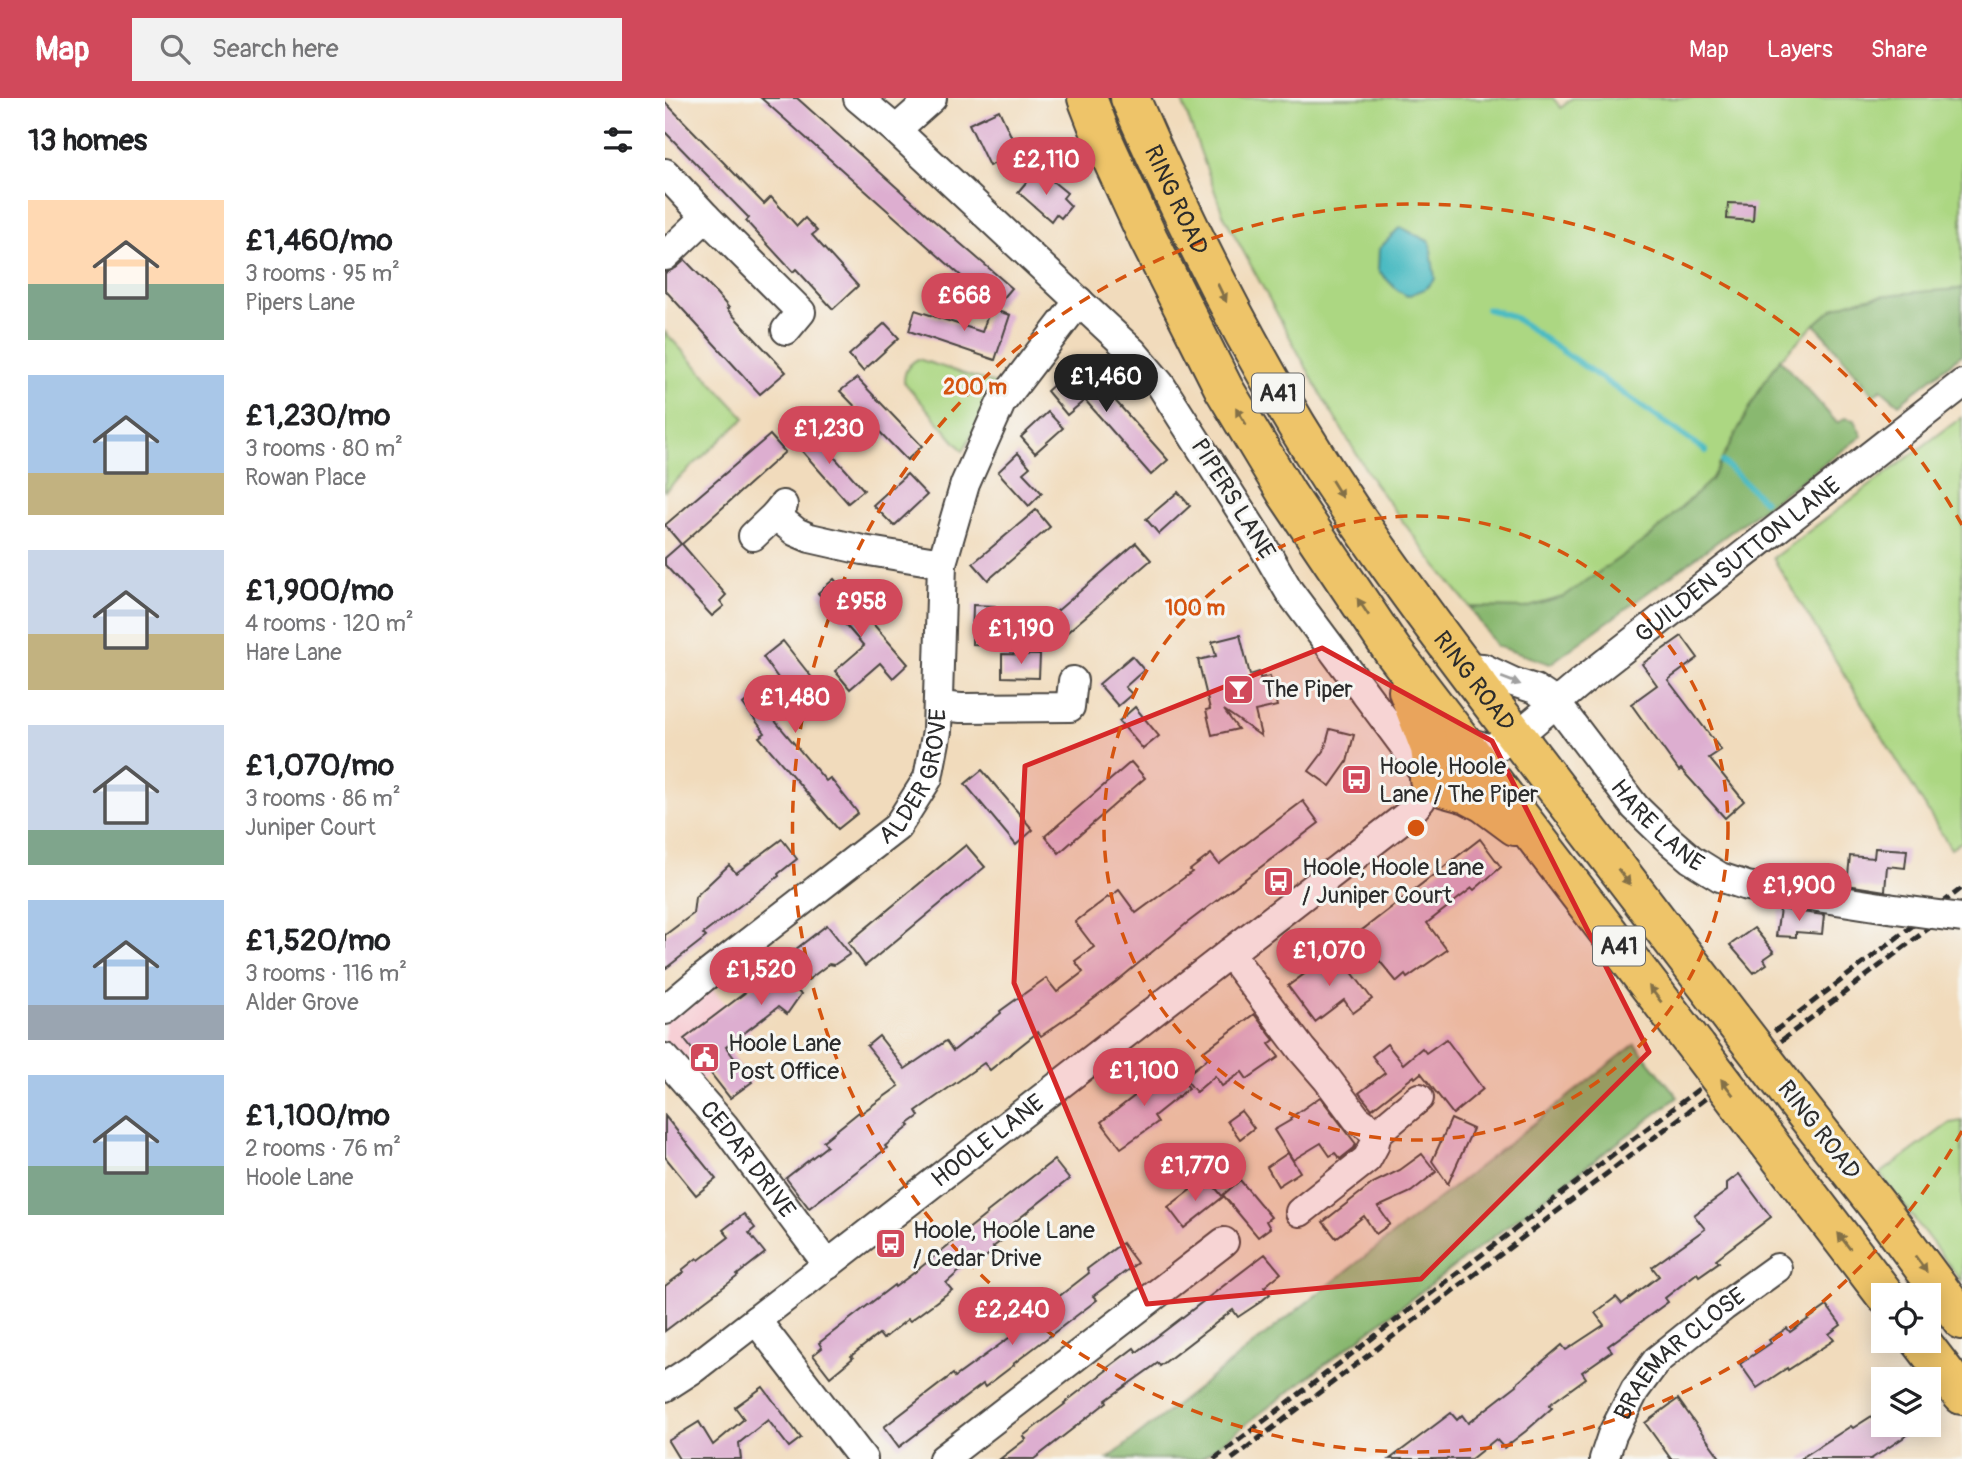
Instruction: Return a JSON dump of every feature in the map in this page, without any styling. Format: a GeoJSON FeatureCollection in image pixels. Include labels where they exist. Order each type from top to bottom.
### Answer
{"type":"FeatureCollection","features":[{"type":"Feature","properties":{"kind":"highway","name":"RING ROAD"},"geometry":{"type":"LineString","coordinates":[[1087,98],[1148,238],[1224,388],[1287,494],[1392,649],[1876,1283]]}},
{"type":"Feature","properties":{"kind":"highway","name":"RING ROAD"},"geometry":{"type":"LineString","coordinates":[[1130,98],[1162,171],[1231,311],[1286,408],[1350,509],[1463,667],[1881,1209],[1962,1320]]}},
{"type":"Feature","properties":{"kind":"highway"},"geometry":{"type":"LineString","coordinates":[[1392,649],[1430,748],[1432,763],[1429,779],[1484,803],[1540,845]]}},
{"type":"Feature","properties":{"kind":"highway"},"geometry":{"type":"LineString","coordinates":[[1930,1353],[1962,1395]]}},
{"type":"Feature","properties":{"kind":"street","name":"PIPERS LANE"},"geometry":{"type":"LineString","coordinates":[[858,98],[896,130],[1133,352],[1160,384],[1289,590],[1429,779]]}},
{"type":"Feature","properties":{"kind":"street"},"geometry":{"type":"LineString","coordinates":[[896,130],[932,98]]}},
{"type":"Feature","properties":{"kind":"street"},"geometry":{"type":"LineString","coordinates":[[665,173],[801,312],[786,330]]}},
{"type":"Feature","properties":{"kind":"street"},"geometry":{"type":"LineString","coordinates":[[665,256],[706,217]]}},
{"type":"Feature","properties":{"kind":"street","name":"ALDER GROVE"},"geometry":{"type":"LineString","coordinates":[[665,1010],[897,827],[928,778],[937,732],[942,563],[965,484],[1001,403],[1079,301]]}},
{"type":"Feature","properties":{"kind":"street","name":"GUILDEN SUTTON LANE"},"geometry":{"type":"LineString","coordinates":[[1517,736],[1962,384]]}},
{"type":"Feature","properties":{"kind":"street"},"geometry":{"type":"LineString","coordinates":[[753,536],[779,510],[796,531],[810,538],[942,563]]}},
{"type":"Feature","properties":{"kind":"street"},"geometry":{"type":"LineString","coordinates":[[1463,667],[1483,668],[1535,689],[1556,703]]}},
{"type":"Feature","properties":{"kind":"street"},"geometry":{"type":"LineString","coordinates":[[938,706],[1070,707],[1073,681]]}},
{"type":"Feature","properties":{"kind":"street","name":"HARE LANE"},"geometry":{"type":"LineString","coordinates":[[1556,703],[1635,807],[1691,859],[1720,877],[1747,886],[1962,918]]}},
{"type":"Feature","properties":{"kind":"street"},"geometry":{"type":"LineString","coordinates":[[1462,741],[1488,748],[1517,736]]}},
{"type":"Feature","properties":{"kind":"street","name":"HOOLE LANE"},"geometry":{"type":"LineString","coordinates":[[665,1387],[828,1265],[1410,813],[1421,800],[1429,779]]}},
{"type":"Feature","properties":{"kind":"street"},"geometry":{"type":"LineString","coordinates":[[1230,953],[1357,1119],[1377,1133]]}},
{"type":"Feature","properties":{"kind":"street","name":"CEDAR DRIVE"},"geometry":{"type":"LineString","coordinates":[[665,1058],[725,1127],[828,1265]]}},
{"type":"Feature","properties":{"kind":"street"},"geometry":{"type":"LineString","coordinates":[[1300,1212],[1367,1159],[1377,1133],[1419,1098]]}},
{"type":"Feature","properties":{"kind":"street"},"geometry":{"type":"LineString","coordinates":[[943,1459],[1224,1242]]}},
{"type":"Feature","properties":{"kind":"street","name":"BRAEMAR CLOSE"},"geometry":{"type":"LineString","coordinates":[[1604,1459],[1612,1435],[1635,1390],[1657,1360],[1777,1268]]}},
{"type":"Feature","properties":{"kind":"street"},"geometry":{"type":"LineString","coordinates":[[756,1320],[863,1459]]}},
{"type":"Feature","properties":{"kind":"highlighted area"},"geometry":{"type":"Polygon","coordinates":[[[1322,648],[1492,741],[1649,1052],[1421,1279],[1147,1304],[1014,983],[1025,766],[1322,648]]]}},
{"type":"Feature","properties":{"kind":"shaded area"},"geometry":{"type":"Polygon","coordinates":[[[703,978],[755,1037],[691,1089],[665,1058],[665,1009],[703,978]]]}},
{"type":"Feature","properties":{"kind":"green space"},"geometry":{"type":"Polygon","coordinates":[[[1181,98],[1553,98],[1561,108],[1572,98],[1962,98],[1962,287],[1895,295],[1834,308],[1780,359],[1760,389],[1711,480],[1651,536],[1564,597],[1526,608],[1470,607],[1374,483],[1324,400],[1223,214],[1181,98]]]}},
{"type":"Feature","properties":{"kind":"green space"},"geometry":{"type":"Polygon","coordinates":[[[1962,287],[1962,354],[1899,404],[1881,389],[1874,395],[1815,324],[1834,309],[1850,302],[1962,287]]]}},
{"type":"Feature","properties":{"kind":"green space"},"geometry":{"type":"Polygon","coordinates":[[[665,332],[745,418],[665,491],[665,332]]]}},
{"type":"Feature","properties":{"kind":"green space"},"geometry":{"type":"Polygon","coordinates":[[[918,359],[999,385],[963,451],[904,382],[907,368],[918,359]]]}},
{"type":"Feature","properties":{"kind":"green space"},"geometry":{"type":"Polygon","coordinates":[[[1780,359],[1837,423],[1845,418],[1854,420],[1862,436],[1550,664],[1496,646],[1470,607],[1526,608],[1563,597],[1651,536],[1711,480],[1760,389],[1780,359]]]}},
{"type":"Feature","properties":{"kind":"green space"},"geometry":{"type":"Polygon","coordinates":[[[1962,417],[1962,841],[1951,849],[1773,558],[1962,417]]]}},
{"type":"Feature","properties":{"kind":"green space"},"geometry":{"type":"Polygon","coordinates":[[[1635,1044],[1678,1097],[1200,1459],[1108,1459],[1635,1044]]]}},
{"type":"Feature","properties":{"kind":"green space"},"geometry":{"type":"Polygon","coordinates":[[[1962,1121],[1962,1282],[1880,1174],[1950,1123],[1962,1121]]]}},
{"type":"Feature","properties":{"kind":"water"},"geometry":{"type":"Polygon","coordinates":[[[1400,227],[1430,242],[1435,279],[1425,289],[1407,296],[1397,290],[1378,270],[1379,249],[1400,227]]]}},
{"type":"Feature","properties":{"kind":"building"},"geometry":{"type":"Polygon","coordinates":[[[761,98],[797,98],[1012,288],[996,307],[761,98]]]}},
{"type":"Feature","properties":{"kind":"building"},"geometry":{"type":"Polygon","coordinates":[[[665,102],[764,204],[771,197],[797,226],[805,218],[817,231],[812,235],[858,286],[833,309],[796,269],[793,272],[746,221],[749,218],[665,132],[665,102]]]}},
{"type":"Feature","properties":{"kind":"building"},"geometry":{"type":"Polygon","coordinates":[[[999,110],[1019,153],[989,166],[969,124],[999,110]]]}},
{"type":"Feature","properties":{"kind":"building"},"geometry":{"type":"Polygon","coordinates":[[[1033,174],[1045,184],[1050,179],[1067,193],[1063,198],[1071,206],[1061,218],[1056,214],[1051,221],[1018,192],[1033,174]]]}},
{"type":"Feature","properties":{"kind":"building"},"geometry":{"type":"Polygon","coordinates":[[[1728,203],[1754,204],[1753,221],[1727,219],[1728,203]]]}},
{"type":"Feature","properties":{"kind":"building"},"geometry":{"type":"Polygon","coordinates":[[[685,260],[786,372],[760,394],[665,290],[665,273],[685,260]]]}},
{"type":"Feature","properties":{"kind":"building"},"geometry":{"type":"Polygon","coordinates":[[[990,309],[1010,315],[995,360],[909,331],[915,310],[982,332],[990,309]]]}},
{"type":"Feature","properties":{"kind":"building"},"geometry":{"type":"Polygon","coordinates":[[[885,323],[899,338],[863,371],[849,355],[885,323]]]}},
{"type":"Feature","properties":{"kind":"building"},"geometry":{"type":"Polygon","coordinates":[[[1080,361],[1168,460],[1151,475],[1085,400],[1067,415],[1047,391],[1080,361]]]}},
{"type":"Feature","properties":{"kind":"building"},"geometry":{"type":"Polygon","coordinates":[[[857,378],[922,446],[907,460],[840,391],[857,378]]]}},
{"type":"Feature","properties":{"kind":"building"},"geometry":{"type":"Polygon","coordinates":[[[1048,412],[1063,428],[1035,453],[1021,437],[1048,412]]]}},
{"type":"Feature","properties":{"kind":"building"},"geometry":{"type":"Polygon","coordinates":[[[809,429],[864,490],[848,503],[794,442],[809,429]]]}},
{"type":"Feature","properties":{"kind":"building"},"geometry":{"type":"Polygon","coordinates":[[[770,435],[785,452],[682,544],[726,595],[720,601],[724,606],[712,616],[665,565],[665,558],[681,544],[665,525],[770,435]]]}},
{"type":"Feature","properties":{"kind":"building"},"geometry":{"type":"Polygon","coordinates":[[[1018,453],[1030,467],[1023,473],[1042,493],[1029,506],[998,472],[1018,453]]]}},
{"type":"Feature","properties":{"kind":"building"},"geometry":{"type":"Polygon","coordinates":[[[907,474],[927,495],[894,526],[873,505],[907,474]]]}},
{"type":"Feature","properties":{"kind":"building"},"geometry":{"type":"Polygon","coordinates":[[[1178,492],[1190,506],[1159,534],[1146,519],[1178,492]]]}},
{"type":"Feature","properties":{"kind":"building"},"geometry":{"type":"Polygon","coordinates":[[[1036,510],[1050,527],[988,580],[973,563],[1036,510]]]}},
{"type":"Feature","properties":{"kind":"building"},"geometry":{"type":"Polygon","coordinates":[[[1136,543],[1151,560],[1064,635],[1049,618],[1136,543]]]}},
{"type":"Feature","properties":{"kind":"building"},"geometry":{"type":"Polygon","coordinates":[[[834,579],[908,664],[893,678],[880,663],[850,689],[835,671],[864,646],[818,593],[834,579]]]}},
{"type":"Feature","properties":{"kind":"building"},"geometry":{"type":"Polygon","coordinates":[[[973,605],[995,606],[994,645],[972,644],[973,605]]]}},
{"type":"Feature","properties":{"kind":"building","name":"The Piper"},"geometry":{"type":"Polygon","coordinates":[[[1240,635],[1250,675],[1259,672],[1260,678],[1270,676],[1277,706],[1255,711],[1261,736],[1224,710],[1238,729],[1212,735],[1206,710],[1210,709],[1198,660],[1216,656],[1212,642],[1240,635]]]}},
{"type":"Feature","properties":{"kind":"building"},"geometry":{"type":"Polygon","coordinates":[[[1682,636],[1698,658],[1668,680],[1721,750],[1709,758],[1744,801],[1725,818],[1681,769],[1679,771],[1631,704],[1657,685],[1642,664],[1682,636]]]}},
{"type":"Feature","properties":{"kind":"building"},"geometry":{"type":"Polygon","coordinates":[[[783,641],[813,679],[769,714],[826,781],[830,778],[858,813],[838,829],[759,737],[765,733],[743,704],[778,678],[763,657],[783,641]]]}},
{"type":"Feature","properties":{"kind":"building"},"geometry":{"type":"Polygon","coordinates":[[[1002,654],[1040,655],[1039,678],[1002,677],[1002,654]]]}},
{"type":"Feature","properties":{"kind":"building"},"geometry":{"type":"Polygon","coordinates":[[[1132,656],[1144,670],[1125,687],[1132,694],[1118,706],[1099,684],[1132,656]]]}},
{"type":"Feature","properties":{"kind":"building"},"geometry":{"type":"Polygon","coordinates":[[[1135,707],[1159,736],[1143,749],[1119,721],[1135,707]]]}},
{"type":"Feature","properties":{"kind":"building"},"geometry":{"type":"Polygon","coordinates":[[[1330,729],[1354,735],[1347,762],[1330,786],[1309,771],[1324,751],[1330,729]]]}},
{"type":"Feature","properties":{"kind":"building"},"geometry":{"type":"Polygon","coordinates":[[[1131,762],[1145,778],[1059,853],[1045,836],[1131,762]]]}},
{"type":"Feature","properties":{"kind":"building"},"geometry":{"type":"Polygon","coordinates":[[[982,770],[1033,830],[1016,845],[965,784],[982,770]]]}},
{"type":"Feature","properties":{"kind":"building"},"geometry":{"type":"Polygon","coordinates":[[[1303,801],[1319,823],[1187,923],[1083,1007],[1041,1036],[1038,1032],[990,1070],[984,1063],[916,1111],[919,1116],[885,1146],[887,1148],[809,1208],[786,1178],[827,1146],[823,1141],[859,1112],[860,1114],[899,1086],[867,1046],[879,1036],[905,1069],[946,1041],[953,1051],[1001,1013],[1000,1011],[1046,978],[1057,992],[1083,972],[1075,961],[1094,947],[1075,922],[1108,897],[1119,890],[1136,913],[1192,872],[1190,870],[1211,854],[1219,864],[1303,801]]]}},
{"type":"Feature","properties":{"kind":"building"},"geometry":{"type":"Polygon","coordinates":[[[782,839],[797,859],[703,934],[706,937],[665,969],[665,935],[693,914],[695,897],[729,865],[736,873],[782,839]]]}},
{"type":"Feature","properties":{"kind":"building"},"geometry":{"type":"Polygon","coordinates":[[[1480,839],[1501,867],[1427,923],[1447,950],[1397,982],[1357,934],[1480,839]]]}},
{"type":"Feature","properties":{"kind":"building"},"geometry":{"type":"Polygon","coordinates":[[[966,845],[985,867],[865,966],[848,943],[966,845]]]}},
{"type":"Feature","properties":{"kind":"building"},"geometry":{"type":"Polygon","coordinates":[[[1875,848],[1907,850],[1905,868],[1887,866],[1885,891],[1847,885],[1850,856],[1874,858],[1875,848]]]}},
{"type":"Feature","properties":{"kind":"building"},"geometry":{"type":"Polygon","coordinates":[[[1780,909],[1824,915],[1822,934],[1796,932],[1796,937],[1776,936],[1780,909]]]}},
{"type":"Feature","properties":{"kind":"building"},"geometry":{"type":"Polygon","coordinates":[[[827,925],[850,954],[834,965],[829,964],[795,990],[801,994],[787,1014],[778,1007],[726,1047],[752,1082],[730,1098],[684,1039],[775,970],[773,967],[827,925]]]}},
{"type":"Feature","properties":{"kind":"building"},"geometry":{"type":"Polygon","coordinates":[[[1754,928],[1774,952],[1764,959],[1767,964],[1754,973],[1730,945],[1754,928]]]}},
{"type":"Feature","properties":{"kind":"building"},"geometry":{"type":"Polygon","coordinates":[[[1336,951],[1372,999],[1353,1013],[1344,1000],[1315,1022],[1288,986],[1336,951]]]}},
{"type":"Feature","properties":{"kind":"building"},"geometry":{"type":"Polygon","coordinates":[[[1254,1014],[1274,1040],[1269,1044],[1279,1057],[1247,1079],[1242,1072],[1222,1086],[1215,1076],[1196,1092],[1184,1077],[1208,1058],[1203,1052],[1254,1014]]]}},
{"type":"Feature","properties":{"kind":"building"},"geometry":{"type":"Polygon","coordinates":[[[1446,1039],[1483,1089],[1453,1114],[1421,1073],[1372,1109],[1359,1093],[1385,1073],[1372,1056],[1387,1044],[1403,1064],[1422,1048],[1426,1053],[1446,1039]]]}},
{"type":"Feature","properties":{"kind":"building"},"geometry":{"type":"Polygon","coordinates":[[[1172,1067],[1189,1088],[1154,1116],[1158,1122],[1121,1148],[1101,1122],[1172,1067]]]}},
{"type":"Feature","properties":{"kind":"building"},"geometry":{"type":"Polygon","coordinates":[[[1320,1097],[1356,1144],[1340,1159],[1335,1153],[1330,1156],[1321,1143],[1293,1160],[1274,1130],[1320,1097]]]}},
{"type":"Feature","properties":{"kind":"building"},"geometry":{"type":"Polygon","coordinates":[[[1241,1111],[1254,1128],[1240,1139],[1227,1121],[1241,1111]]]}},
{"type":"Feature","properties":{"kind":"building"},"geometry":{"type":"Polygon","coordinates":[[[665,1116],[716,1179],[696,1195],[665,1157],[665,1116]]]}},
{"type":"Feature","properties":{"kind":"building"},"geometry":{"type":"Polygon","coordinates":[[[1451,1119],[1473,1129],[1448,1184],[1432,1161],[1451,1119]]]}},
{"type":"Feature","properties":{"kind":"building"},"geometry":{"type":"Polygon","coordinates":[[[1288,1153],[1300,1172],[1278,1186],[1267,1167],[1288,1153]]]}},
{"type":"Feature","properties":{"kind":"building"},"geometry":{"type":"Polygon","coordinates":[[[1422,1154],[1436,1172],[1411,1192],[1378,1207],[1390,1224],[1376,1234],[1364,1216],[1336,1238],[1323,1222],[1373,1183],[1400,1170],[1422,1154]]]}},
{"type":"Feature","properties":{"kind":"building"},"geometry":{"type":"Polygon","coordinates":[[[1054,1160],[1069,1179],[997,1236],[1001,1241],[979,1263],[976,1259],[972,1263],[971,1261],[946,1283],[952,1290],[883,1339],[879,1334],[830,1377],[813,1355],[822,1348],[819,1343],[915,1272],[1054,1160]]]}},
{"type":"Feature","properties":{"kind":"building"},"geometry":{"type":"Polygon","coordinates":[[[1739,1174],[1771,1217],[1716,1259],[1719,1262],[1699,1276],[1697,1273],[1665,1298],[1668,1302],[1608,1346],[1612,1351],[1582,1372],[1586,1378],[1549,1405],[1552,1408],[1526,1431],[1504,1448],[1496,1439],[1471,1459],[1390,1459],[1451,1413],[1457,1420],[1462,1415],[1468,1423],[1562,1345],[1566,1350],[1604,1325],[1595,1313],[1616,1297],[1622,1304],[1659,1276],[1652,1267],[1705,1229],[1694,1215],[1727,1191],[1727,1183],[1739,1174]]]}},
{"type":"Feature","properties":{"kind":"building"},"geometry":{"type":"Polygon","coordinates":[[[1240,1180],[1271,1217],[1266,1221],[1270,1228],[1258,1237],[1223,1195],[1240,1180]]]}},
{"type":"Feature","properties":{"kind":"building"},"geometry":{"type":"Polygon","coordinates":[[[1210,1181],[1223,1197],[1184,1228],[1168,1207],[1198,1184],[1202,1188],[1210,1181]]]}},
{"type":"Feature","properties":{"kind":"building"},"geometry":{"type":"Polygon","coordinates":[[[744,1214],[755,1228],[749,1233],[765,1253],[665,1331],[665,1286],[697,1258],[699,1260],[729,1237],[723,1230],[744,1214]]]}},
{"type":"Feature","properties":{"kind":"building"},"geometry":{"type":"Polygon","coordinates":[[[1122,1243],[1137,1263],[1093,1296],[1097,1300],[985,1387],[983,1384],[899,1447],[884,1427],[953,1374],[955,1377],[1013,1335],[1012,1333],[1089,1273],[1087,1269],[1122,1243]]]}},
{"type":"Feature","properties":{"kind":"building"},"geometry":{"type":"Polygon","coordinates":[[[1265,1254],[1281,1273],[1264,1287],[1270,1294],[1259,1303],[1238,1317],[1233,1310],[1160,1366],[1158,1363],[1106,1400],[1107,1402],[1034,1459],[1000,1459],[1026,1439],[1023,1436],[1106,1369],[1134,1348],[1137,1352],[1265,1254]]]}},
{"type":"Feature","properties":{"kind":"building"},"geometry":{"type":"Polygon","coordinates":[[[1827,1306],[1841,1325],[1829,1334],[1834,1340],[1757,1388],[1740,1364],[1771,1343],[1769,1340],[1787,1328],[1790,1332],[1827,1306]]]}},
{"type":"Feature","properties":{"kind":"building"},"geometry":{"type":"Polygon","coordinates":[[[763,1387],[801,1438],[789,1447],[768,1420],[739,1443],[741,1459],[679,1459],[668,1441],[699,1422],[713,1445],[744,1419],[735,1407],[763,1387]]]}},
{"type":"Feature","properties":{"kind":"building"},"geometry":{"type":"Polygon","coordinates":[[[1678,1399],[1721,1459],[1671,1459],[1645,1423],[1678,1399]]]}},
{"type":"Feature","properties":{"kind":"building"},"geometry":{"type":"Polygon","coordinates":[[[1871,1417],[1871,1437],[1904,1437],[1871,1459],[1800,1459],[1851,1426],[1853,1428],[1871,1417]]]}},
{"type":"Feature","properties":{"kind":"waterway"},"geometry":{"type":"LineString","coordinates":[[1487,309],[1512,316],[1706,451]]}},
{"type":"Feature","properties":{"kind":"waterway"},"geometry":{"type":"LineString","coordinates":[[1723,462],[1764,501]]}},
{"type":"Feature","properties":{"kind":"railway"},"geometry":{"type":"LineString","coordinates":[[1214,1459],[1962,888]]}},
{"type":"Feature","properties":{"kind":"railway"},"geometry":{"type":"LineString","coordinates":[[1232,1459],[1962,903]]}},
{"type":"Feature","properties":{"kind":"place","name":"The Piper"},"geometry":{"type":"Point","coordinates":[1239,689]}},
{"type":"Feature","properties":{"kind":"place","name":"Hoole, Hoole Lane / The Piper"},"geometry":{"type":"Point","coordinates":[1356,780]}},
{"type":"Feature","properties":{"kind":"place","name":"Hoole, Hoole Lane / Juniper Court"},"geometry":{"type":"Point","coordinates":[1279,881]}},
{"type":"Feature","properties":{"kind":"place","name":"Hoole Lane Post Office"},"geometry":{"type":"Point","coordinates":[705,1057]}},
{"type":"Feature","properties":{"kind":"place","name":"Hoole, Hoole Lane / Cedar Drive"},"geometry":{"type":"Point","coordinates":[890,1244]}}]}
